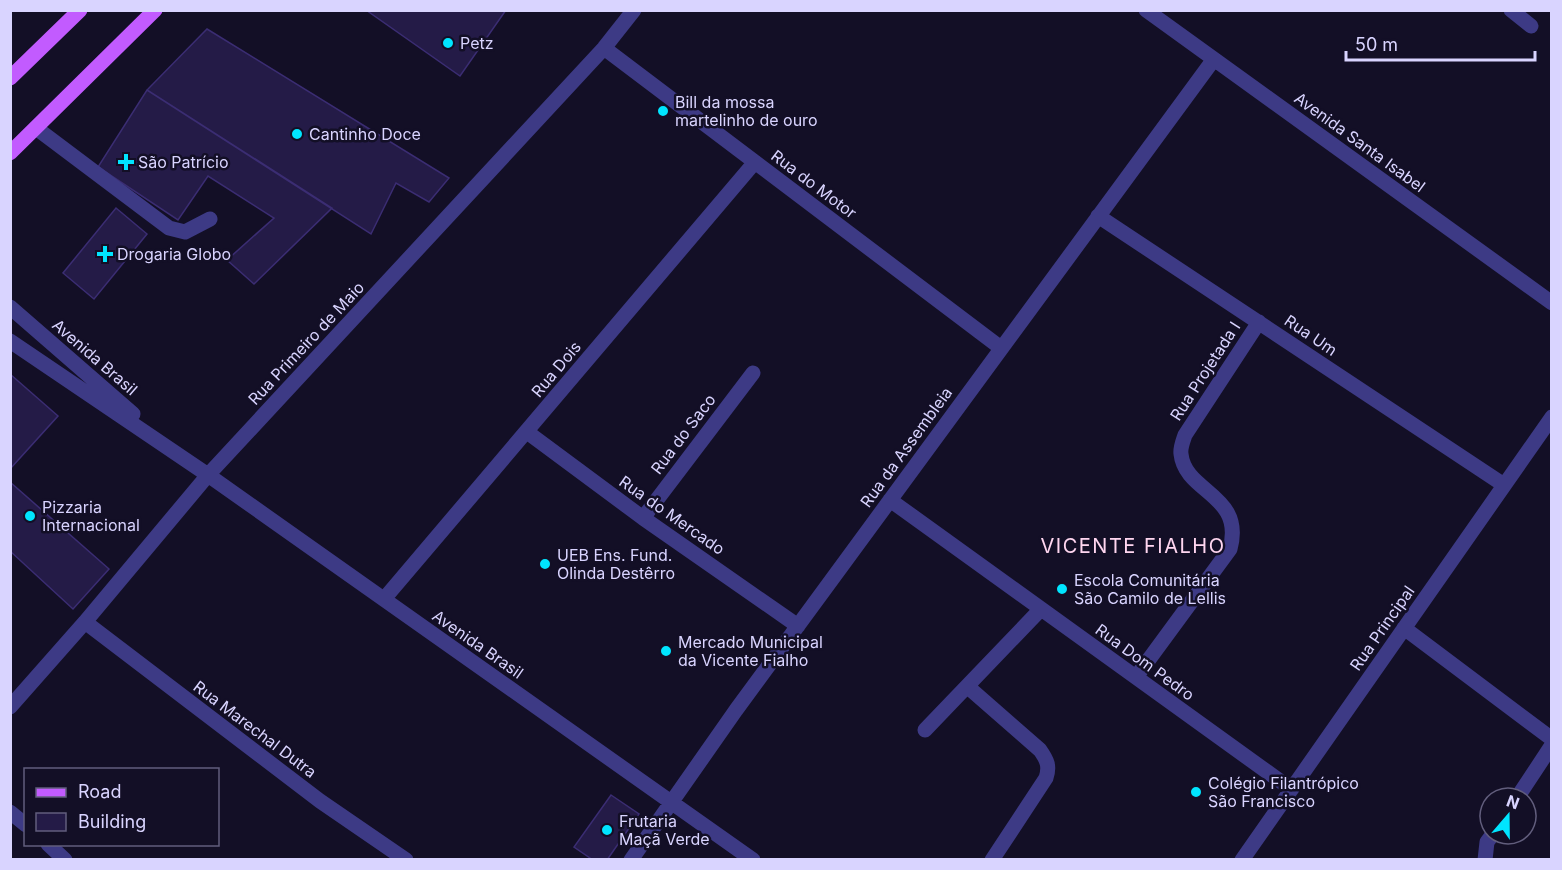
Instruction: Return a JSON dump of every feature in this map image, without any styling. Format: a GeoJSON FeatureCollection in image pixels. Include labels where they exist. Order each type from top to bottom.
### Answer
{"type":"FeatureCollection","features":[{"type":"Feature","properties":{"kind":"main road"},"geometry":{"type":"LineString","coordinates":[[10,78],[80,10]]}},
{"type":"Feature","properties":{"kind":"main road"},"geometry":{"type":"LineString","coordinates":[[10,153],[155,10]]}},
{"type":"Feature","properties":{"kind":"street","name":"Rua Primeiro de Maio"},"geometry":{"type":"LineString","coordinates":[[10,707],[85,622],[208,475],[604,48],[634,10]]}},
{"type":"Feature","properties":{"kind":"street","name":"Avenida Santa Isabel"},"geometry":{"type":"LineString","coordinates":[[1146,10],[1167,16],[1214,58],[1551,303]]}},
{"type":"Feature","properties":{"kind":"street"},"geometry":{"type":"LineString","coordinates":[[1510,10],[1531,26]]}},
{"type":"Feature","properties":{"kind":"street","name":"Rua do Motor"},"geometry":{"type":"LineString","coordinates":[[604,48],[1001,348]]}},
{"type":"Feature","properties":{"kind":"street","name":"Rua da Assembleia"},"geometry":{"type":"LineString","coordinates":[[631,860],[798,626],[1214,58]]}},
{"type":"Feature","properties":{"kind":"street"},"geometry":{"type":"LineString","coordinates":[[36,128],[169,228],[185,232],[210,219]]}},
{"type":"Feature","properties":{"kind":"street","name":"Rua Dois"},"geometry":{"type":"LineString","coordinates":[[384,599],[755,162]]}},
{"type":"Feature","properties":{"kind":"street","name":"Rua Um"},"geometry":{"type":"LineString","coordinates":[[1098,216],[1504,485]]}},
{"type":"Feature","properties":{"kind":"street","name":"Avenida Brasil"},"geometry":{"type":"LineString","coordinates":[[10,307],[182,457]]}},
{"type":"Feature","properties":{"kind":"street","name":"Rua Projetada I"},"geometry":{"type":"LineString","coordinates":[[1136,677],[1230,549],[1233,529],[1230,514],[1190,473],[1183,463],[1180,451],[1185,435],[1259,322]]}},
{"type":"Feature","properties":{"kind":"street","name":"Avenida Brasil"},"geometry":{"type":"LineString","coordinates":[[10,341],[208,475],[753,860]]}},
{"type":"Feature","properties":{"kind":"street","name":"Rua do Saco"},"geometry":{"type":"LineString","coordinates":[[643,518],[753,373]]}},
{"type":"Feature","properties":{"kind":"street","name":"Rua Principal"},"geometry":{"type":"LineString","coordinates":[[1242,860],[1551,417]]}},
{"type":"Feature","properties":{"kind":"street","name":"Rua do Mercado"},"geometry":{"type":"LineString","coordinates":[[527,432],[643,518],[798,626]]}},
{"type":"Feature","properties":{"kind":"street","name":"Rua Dom Pedro"},"geometry":{"type":"LineString","coordinates":[[890,500],[1292,789]]}},
{"type":"Feature","properties":{"kind":"street"},"geometry":{"type":"LineString","coordinates":[[925,730],[1041,609]]}},
{"type":"Feature","properties":{"kind":"street","name":"Rua Marechal Dutra"},"geometry":{"type":"LineString","coordinates":[[85,622],[320,801],[406,860]]}},
{"type":"Feature","properties":{"kind":"street"},"geometry":{"type":"LineString","coordinates":[[1404,628],[1551,739]]}},
{"type":"Feature","properties":{"kind":"street"},"geometry":{"type":"LineString","coordinates":[[968,687],[1040,750],[1049,768],[1046,778],[992,860]]}},
{"type":"Feature","properties":{"kind":"street"},"geometry":{"type":"LineString","coordinates":[[1525,786],[1551,745]]}},
{"type":"Feature","properties":{"kind":"street"},"geometry":{"type":"LineString","coordinates":[[10,812],[24,823]]}},
{"type":"Feature","properties":{"kind":"street"},"geometry":{"type":"LineString","coordinates":[[50,846],[65,860]]}},
{"type":"Feature","properties":{"kind":"building","name":"Petz"},"geometry":{"type":"Polygon","coordinates":[[[366,10],[506,10],[460,76],[366,10]]]}},
{"type":"Feature","properties":{"kind":"building","name":"Cantinho Doce"},"geometry":{"type":"Polygon","coordinates":[[[207,29],[449,178],[429,202],[396,183],[371,234],[147,90],[207,29]]]}},
{"type":"Feature","properties":{"kind":"building"},"geometry":{"type":"Polygon","coordinates":[[[147,90],[332,208],[254,284],[227,260],[274,218],[208,176],[178,220],[98,167],[147,90]]]}},
{"type":"Feature","properties":{"kind":"building","name":"Drogaria Globo"},"geometry":{"type":"Polygon","coordinates":[[[116,208],[147,234],[94,299],[63,273],[116,208]]]}},
{"type":"Feature","properties":{"kind":"building","name":"Pizzaria Internacional"},"geometry":{"type":"Polygon","coordinates":[[[10,374],[58,416],[10,469],[10,374]]]}},
{"type":"Feature","properties":{"kind":"building","name":"Pizzaria Internacional"},"geometry":{"type":"Polygon","coordinates":[[[10,482],[109,569],[73,609],[10,551],[10,482]]]}},
{"type":"Feature","properties":{"kind":"building","name":"Frutaria Maçã Verde"},"geometry":{"type":"Polygon","coordinates":[[[611,795],[639,814],[607,860],[593,860],[574,847],[611,795]]]}},
{"type":"Feature","properties":{"kind":"place","name":"Petz"},"geometry":{"type":"Point","coordinates":[448,43]}},
{"type":"Feature","properties":{"kind":"place","name":"Bill da mossa martelinho de ouro"},"geometry":{"type":"Point","coordinates":[663,111]}},
{"type":"Feature","properties":{"kind":"place","name":"Cantinho Doce"},"geometry":{"type":"Point","coordinates":[297,134]}},
{"type":"Feature","properties":{"kind":"place","name":"São Patrício"},"geometry":{"type":"Point","coordinates":[126,162]}},
{"type":"Feature","properties":{"kind":"place","name":"Drogaria Globo"},"geometry":{"type":"Point","coordinates":[105,254]}},
{"type":"Feature","properties":{"kind":"place","name":"Pizzaria Internacional"},"geometry":{"type":"Point","coordinates":[30,516]}},
{"type":"Feature","properties":{"kind":"place","name":"UEB Ens. Fund. Olinda Destêrro"},"geometry":{"type":"Point","coordinates":[545,564]}},
{"type":"Feature","properties":{"kind":"place","name":"Escola Comunitária São Camilo de Lellis"},"geometry":{"type":"Point","coordinates":[1062,589]}},
{"type":"Feature","properties":{"kind":"place","name":"Mercado Municipal da Vicente Fialho"},"geometry":{"type":"Point","coordinates":[666,651]}},
{"type":"Feature","properties":{"kind":"place","name":"Colégio Filantrópico São Francisco"},"geometry":{"type":"Point","coordinates":[1196,792]}},
{"type":"Feature","properties":{"kind":"place","name":"Frutaria Maçã Verde"},"geometry":{"type":"Point","coordinates":[607,830]}},
{"type":"Feature","properties":{"kind":"district","name":"VICENTE FIALHO"},"geometry":{"type":"Point","coordinates":[1133,546]}}]}
